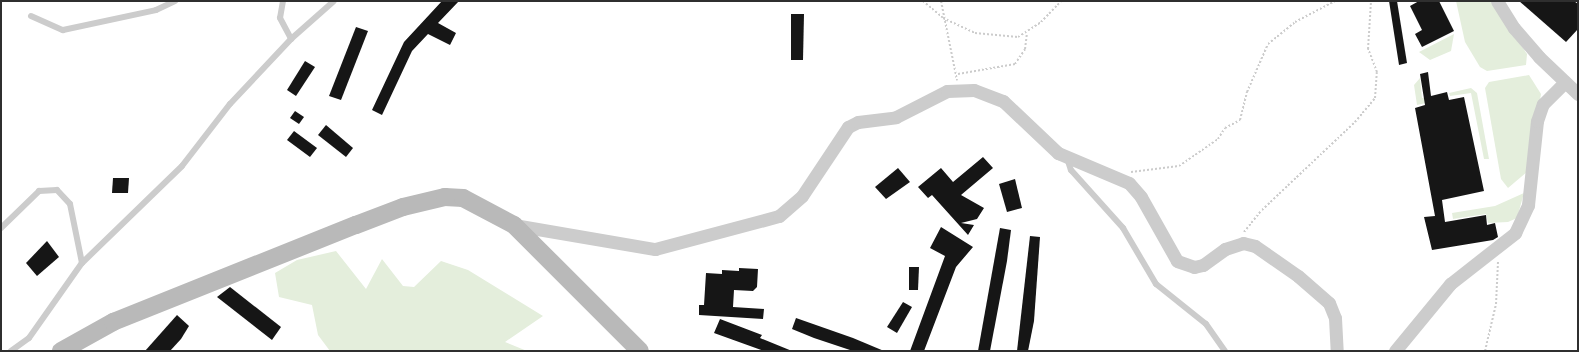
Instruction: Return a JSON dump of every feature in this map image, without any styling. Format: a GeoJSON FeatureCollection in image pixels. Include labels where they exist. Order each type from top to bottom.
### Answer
{"type":"FeatureCollection","features":[{"type":"Feature","properties":{"kind":"street"},"geometry":{"type":"LineString","coordinates":[[1497,1],[1514,28],[1578,94]]}},
{"type":"Feature","properties":{"kind":"street"},"geometry":{"type":"LineString","coordinates":[[1395,351],[1445,290],[1498,249],[1515,233],[1524,219],[1537,121],[1543,104],[1565,82]]}},
{"type":"Feature","properties":{"kind":"street"},"geometry":{"type":"LineString","coordinates":[[514,226],[655,249],[779,216],[802,196],[848,127],[858,122],[896,117],[956,89],[974,90],[1003,101],[1067,158],[1120,179],[1141,197],[1168,249],[1186,266],[1203,265],[1225,250],[1243,243],[1255,246],[1267,254],[1329,303],[1335,318],[1337,351]]}},
{"type":"Feature","properties":{"kind":"street"},"geometry":{"type":"LineString","coordinates":[[61,351],[113,322],[403,207],[445,197],[463,198],[514,226],[640,351]]}},
{"type":"Feature","properties":{"kind":"lane"},"geometry":{"type":"LineString","coordinates":[[30,16],[62,30],[156,10],[175,1]]}},
{"type":"Feature","properties":{"kind":"lane"},"geometry":{"type":"LineString","coordinates":[[282,1],[280,18],[291,39]]}},
{"type":"Feature","properties":{"kind":"lane"},"geometry":{"type":"LineString","coordinates":[[12,351],[30,338],[82,262],[182,166],[208,129],[291,39],[334,1]]}},
{"type":"Feature","properties":{"kind":"lane"},"geometry":{"type":"LineString","coordinates":[[1067,158],[1071,170],[1122,228],[1156,284],[1206,324],[1225,351]]}},
{"type":"Feature","properties":{"kind":"lane"},"geometry":{"type":"LineString","coordinates":[[1,228],[39,191],[57,190],[70,204],[82,262]]}},
{"type":"Feature","properties":{"kind":"path"},"geometry":{"type":"LineString","coordinates":[[923,1],[943,18],[975,33],[1018,37],[1027,33],[1060,1]]}},
{"type":"Feature","properties":{"kind":"path"},"geometry":{"type":"LineString","coordinates":[[941,1],[943,18],[958,74],[956,89]]}},
{"type":"Feature","properties":{"kind":"path"},"geometry":{"type":"LineString","coordinates":[[1120,179],[1135,170],[1179,166],[1218,139],[1225,128],[1240,120],[1247,92],[1268,44],[1295,22],[1335,1]]}},
{"type":"Feature","properties":{"kind":"path"},"geometry":{"type":"LineString","coordinates":[[1243,243],[1245,229],[1251,221],[1355,122],[1375,98],[1377,72],[1368,49],[1371,1]]}},
{"type":"Feature","properties":{"kind":"path"},"geometry":{"type":"LineString","coordinates":[[958,74],[1015,64],[1025,49],[1027,33]]}},
{"type":"Feature","properties":{"kind":"path"},"geometry":{"type":"LineString","coordinates":[[1485,351],[1496,304],[1498,249]]}},
{"type":"Feature","properties":{"kind":"green space"},"geometry":{"type":"Polygon","coordinates":[[[1456,1],[1490,1],[1527,54],[1526,65],[1487,71],[1480,67],[1465,42],[1456,1]]]}},
{"type":"Feature","properties":{"kind":"green space"},"geometry":{"type":"Polygon","coordinates":[[[1454,34],[1451,51],[1430,60],[1419,52],[1454,34]]]}},
{"type":"Feature","properties":{"kind":"green space"},"geometry":{"type":"Polygon","coordinates":[[[1529,75],[1541,94],[1528,171],[1508,188],[1501,179],[1485,88],[1489,82],[1529,75]]]}},
{"type":"Feature","properties":{"kind":"green space"},"geometry":{"type":"Polygon","coordinates":[[[1420,78],[1422,98],[1435,96],[1435,101],[1417,105],[1414,85],[1420,78]]]}},
{"type":"Feature","properties":{"kind":"green space"},"geometry":{"type":"Polygon","coordinates":[[[1471,88],[1477,93],[1489,159],[1484,159],[1471,93],[1450,96],[1449,93],[1471,88]]]}},
{"type":"Feature","properties":{"kind":"green space"},"geometry":{"type":"Polygon","coordinates":[[[1524,193],[1517,218],[1508,222],[1488,223],[1486,214],[1453,219],[1452,213],[1495,206],[1524,193]]]}},
{"type":"Feature","properties":{"kind":"green space"},"geometry":{"type":"Polygon","coordinates":[[[336,251],[366,289],[382,259],[403,286],[414,287],[441,261],[468,270],[543,316],[505,342],[527,351],[330,351],[318,335],[312,305],[279,297],[275,273],[297,260],[336,251]]]}},
{"type":"Feature","properties":{"kind":"building"},"geometry":{"type":"Polygon","coordinates":[[[442,1],[459,1],[438,23],[456,33],[450,45],[428,34],[412,51],[382,115],[372,110],[404,42],[442,1]]]}},
{"type":"Feature","properties":{"kind":"building"},"geometry":{"type":"Polygon","coordinates":[[[1389,1],[1397,1],[1407,63],[1399,65],[1389,1]]]}},
{"type":"Feature","properties":{"kind":"building"},"geometry":{"type":"Polygon","coordinates":[[[1419,1],[1439,1],[1454,31],[1422,47],[1415,34],[1422,30],[1410,6],[1419,1]]]}},
{"type":"Feature","properties":{"kind":"building"},"geometry":{"type":"Polygon","coordinates":[[[1519,1],[1574,1],[1578,4],[1578,29],[1566,42],[1519,1]]]}},
{"type":"Feature","properties":{"kind":"building"},"geometry":{"type":"Polygon","coordinates":[[[791,14],[804,14],[803,60],[791,60],[791,14]]]}},
{"type":"Feature","properties":{"kind":"building"},"geometry":{"type":"Polygon","coordinates":[[[356,27],[368,31],[341,100],[329,96],[356,27]]]}},
{"type":"Feature","properties":{"kind":"building"},"geometry":{"type":"Polygon","coordinates":[[[305,61],[315,67],[296,96],[287,90],[305,61]]]}},
{"type":"Feature","properties":{"kind":"building"},"geometry":{"type":"Polygon","coordinates":[[[1428,72],[1431,96],[1447,92],[1449,100],[1464,97],[1484,191],[1442,200],[1445,222],[1486,215],[1487,225],[1495,223],[1498,237],[1493,240],[1432,250],[1424,217],[1435,216],[1415,108],[1425,105],[1420,74],[1428,72]]]}},
{"type":"Feature","properties":{"kind":"building"},"geometry":{"type":"Polygon","coordinates":[[[295,111],[304,117],[299,124],[290,118],[295,111]]]}},
{"type":"Feature","properties":{"kind":"building"},"geometry":{"type":"Polygon","coordinates":[[[326,125],[353,148],[346,157],[318,135],[326,125]]]}},
{"type":"Feature","properties":{"kind":"building"},"geometry":{"type":"Polygon","coordinates":[[[294,131],[317,148],[310,157],[287,140],[294,131]]]}},
{"type":"Feature","properties":{"kind":"building"},"geometry":{"type":"Polygon","coordinates":[[[983,157],[993,168],[961,195],[984,208],[977,219],[961,223],[974,225],[968,235],[932,195],[928,198],[918,187],[941,168],[953,182],[983,157]]]}},
{"type":"Feature","properties":{"kind":"building"},"geometry":{"type":"Polygon","coordinates":[[[898,168],[910,182],[886,199],[875,187],[898,168]]]}},
{"type":"Feature","properties":{"kind":"building"},"geometry":{"type":"Polygon","coordinates":[[[113,178],[129,178],[128,193],[112,193],[113,178]]]}},
{"type":"Feature","properties":{"kind":"building"},"geometry":{"type":"Polygon","coordinates":[[[1015,179],[1022,208],[1007,212],[999,184],[1015,179]]]}},
{"type":"Feature","properties":{"kind":"building"},"geometry":{"type":"Polygon","coordinates":[[[941,227],[973,247],[956,267],[924,351],[910,351],[945,256],[930,248],[941,227]]]}},
{"type":"Feature","properties":{"kind":"building"},"geometry":{"type":"Polygon","coordinates":[[[1000,228],[1011,230],[1007,261],[990,351],[978,351],[1000,228]]]}},
{"type":"Feature","properties":{"kind":"building"},"geometry":{"type":"Polygon","coordinates":[[[1030,236],[1040,237],[1034,321],[1028,351],[1017,351],[1030,236]]]}},
{"type":"Feature","properties":{"kind":"building"},"geometry":{"type":"Polygon","coordinates":[[[47,241],[59,257],[37,276],[26,263],[47,241]]]}},
{"type":"Feature","properties":{"kind":"building"},"geometry":{"type":"Polygon","coordinates":[[[909,267],[919,267],[918,290],[909,290],[909,267]]]}},
{"type":"Feature","properties":{"kind":"building"},"geometry":{"type":"Polygon","coordinates":[[[739,268],[758,269],[757,287],[753,291],[734,290],[733,307],[764,309],[763,319],[699,315],[699,305],[704,305],[706,273],[722,274],[722,270],[739,271],[739,268]]]}},
{"type":"Feature","properties":{"kind":"building"},"geometry":{"type":"Polygon","coordinates":[[[230,287],[281,327],[272,340],[217,297],[230,287]]]}},
{"type":"Feature","properties":{"kind":"building"},"geometry":{"type":"Polygon","coordinates":[[[903,302],[912,307],[897,333],[887,327],[903,302]]]}},
{"type":"Feature","properties":{"kind":"building"},"geometry":{"type":"Polygon","coordinates":[[[177,315],[189,326],[181,339],[170,351],[145,351],[177,315]]]}},
{"type":"Feature","properties":{"kind":"building"},"geometry":{"type":"Polygon","coordinates":[[[796,318],[853,338],[884,351],[853,351],[814,338],[792,329],[796,318]]]}},
{"type":"Feature","properties":{"kind":"building"},"geometry":{"type":"Polygon","coordinates":[[[720,319],[762,335],[760,338],[792,351],[764,351],[714,333],[720,319]]]}}]}
